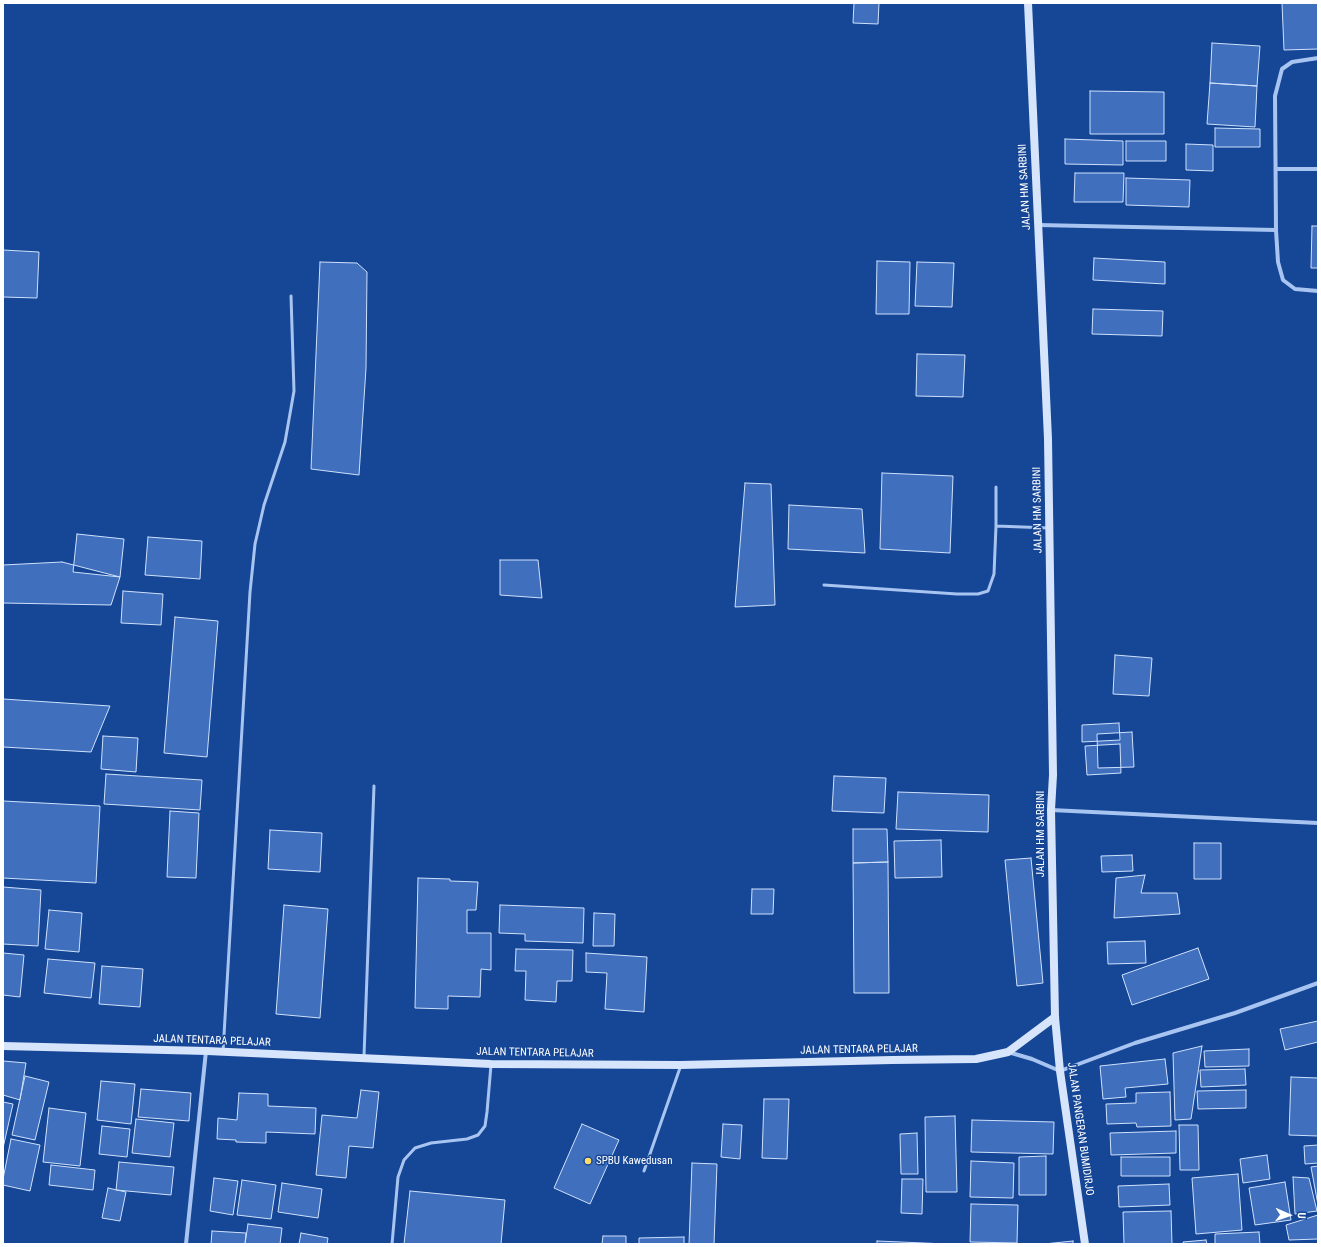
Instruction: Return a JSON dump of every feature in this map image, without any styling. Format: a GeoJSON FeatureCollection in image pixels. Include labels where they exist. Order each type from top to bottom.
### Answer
{"type":"FeatureCollection","features":[{"type":"Feature","properties":{"kind":"main road","name":"JALAN HM SARBINI"},"geometry":{"type":"LineString","coordinates":[[1028,3],[1048,439],[1053,775],[1050,810],[1055,1017]]}},
{"type":"Feature","properties":{"kind":"main road","name":"JALAN TENTARA PELAJAR"},"geometry":{"type":"LineString","coordinates":[[3,1046],[206,1050],[491,1064],[680,1065],[976,1059],[1008,1052],[1055,1017]]}},
{"type":"Feature","properties":{"kind":"main road","name":"JALAN PANGERAN BUMIDIRJO"},"geometry":{"type":"LineString","coordinates":[[1055,1017],[1060,1071],[1085,1244]]}},
{"type":"Feature","properties":{"kind":"street"},"geometry":{"type":"LineString","coordinates":[[1318,58],[1292,62],[1282,69],[1276,96],[1276,230],[1278,262],[1283,280],[1295,289],[1318,291]]}},
{"type":"Feature","properties":{"kind":"street"},"geometry":{"type":"LineString","coordinates":[[1276,169],[1318,168]]}},
{"type":"Feature","properties":{"kind":"street"},"geometry":{"type":"LineString","coordinates":[[1038,225],[1276,230]]}},
{"type":"Feature","properties":{"kind":"street"},"geometry":{"type":"LineString","coordinates":[[1050,810],[1318,823]]}},
{"type":"Feature","properties":{"kind":"street"},"geometry":{"type":"LineString","coordinates":[[1008,1052],[1032,1059],[1060,1071],[1135,1043],[1235,1013],[1318,983]]}},
{"type":"Feature","properties":{"kind":"street"},"geometry":{"type":"LineString","coordinates":[[186,1244],[206,1050]]}},
{"type":"Feature","properties":{"kind":"lane"},"geometry":{"type":"LineString","coordinates":[[223,1052],[250,592],[255,544],[264,505],[285,442],[294,391],[291,296]]}},
{"type":"Feature","properties":{"kind":"lane"},"geometry":{"type":"LineString","coordinates":[[824,586],[964,594],[978,594],[988,591],[994,574],[996,487]]}},
{"type":"Feature","properties":{"kind":"lane"},"geometry":{"type":"LineString","coordinates":[[996,526],[1049,528]]}},
{"type":"Feature","properties":{"kind":"lane"},"geometry":{"type":"LineString","coordinates":[[364,1058],[374,786]]}},
{"type":"Feature","properties":{"kind":"lane"},"geometry":{"type":"LineString","coordinates":[[392,1244],[398,1177],[404,1160],[415,1148],[431,1143],[466,1139],[478,1135],[485,1126],[491,1064]]}},
{"type":"Feature","properties":{"kind":"lane"},"geometry":{"type":"LineString","coordinates":[[644,1171],[680,1065]]}},
{"type":"Feature","properties":{"kind":"building"},"geometry":{"type":"Polygon","coordinates":[[[854,3],[879,3],[878,24],[853,23],[854,3]]]}},
{"type":"Feature","properties":{"kind":"building"},"geometry":{"type":"Polygon","coordinates":[[[1282,3],[1318,3],[1318,49],[1284,50],[1282,3]]]}},
{"type":"Feature","properties":{"kind":"building"},"geometry":{"type":"Polygon","coordinates":[[[1212,43],[1260,46],[1257,86],[1210,83],[1212,43]]]}},
{"type":"Feature","properties":{"kind":"building"},"geometry":{"type":"Polygon","coordinates":[[[1210,83],[1257,86],[1255,127],[1207,124],[1210,83]]]}},
{"type":"Feature","properties":{"kind":"building"},"geometry":{"type":"Polygon","coordinates":[[[1090,91],[1164,92],[1164,134],[1090,134],[1090,91]]]}},
{"type":"Feature","properties":{"kind":"building"},"geometry":{"type":"Polygon","coordinates":[[[1215,128],[1260,129],[1260,147],[1215,147],[1215,128]]]}},
{"type":"Feature","properties":{"kind":"building"},"geometry":{"type":"Polygon","coordinates":[[[1065,139],[1123,141],[1123,165],[1065,164],[1065,139]]]}},
{"type":"Feature","properties":{"kind":"building"},"geometry":{"type":"Polygon","coordinates":[[[1126,141],[1166,141],[1166,161],[1126,161],[1126,141]]]}},
{"type":"Feature","properties":{"kind":"building"},"geometry":{"type":"Polygon","coordinates":[[[1186,144],[1213,145],[1213,171],[1186,170],[1186,144]]]}},
{"type":"Feature","properties":{"kind":"building"},"geometry":{"type":"Polygon","coordinates":[[[1075,173],[1124,173],[1123,202],[1074,202],[1075,173]]]}},
{"type":"Feature","properties":{"kind":"building"},"geometry":{"type":"Polygon","coordinates":[[[1126,178],[1190,180],[1189,207],[1126,205],[1126,178]]]}},
{"type":"Feature","properties":{"kind":"building"},"geometry":{"type":"Polygon","coordinates":[[[1312,226],[1318,226],[1318,268],[1311,268],[1312,226]]]}},
{"type":"Feature","properties":{"kind":"building"},"geometry":{"type":"Polygon","coordinates":[[[3,250],[39,252],[37,298],[3,297],[3,250]]]}},
{"type":"Feature","properties":{"kind":"building"},"geometry":{"type":"Polygon","coordinates":[[[1094,258],[1165,262],[1165,284],[1093,280],[1094,258]]]}},
{"type":"Feature","properties":{"kind":"building"},"geometry":{"type":"Polygon","coordinates":[[[877,261],[910,262],[909,314],[876,314],[877,261]]]}},
{"type":"Feature","properties":{"kind":"building"},"geometry":{"type":"Polygon","coordinates":[[[320,262],[357,263],[367,272],[366,368],[359,475],[311,469],[320,262]]]}},
{"type":"Feature","properties":{"kind":"building"},"geometry":{"type":"Polygon","coordinates":[[[917,262],[954,263],[952,307],[915,306],[917,262]]]}},
{"type":"Feature","properties":{"kind":"building"},"geometry":{"type":"Polygon","coordinates":[[[1093,309],[1163,311],[1162,336],[1092,334],[1093,309]]]}},
{"type":"Feature","properties":{"kind":"building"},"geometry":{"type":"Polygon","coordinates":[[[917,354],[965,355],[963,397],[916,396],[917,354]]]}},
{"type":"Feature","properties":{"kind":"building"},"geometry":{"type":"Polygon","coordinates":[[[882,473],[953,476],[950,553],[880,549],[882,473]]]}},
{"type":"Feature","properties":{"kind":"building"},"geometry":{"type":"Polygon","coordinates":[[[745,483],[771,484],[775,605],[735,607],[745,483]]]}},
{"type":"Feature","properties":{"kind":"building"},"geometry":{"type":"Polygon","coordinates":[[[789,505],[862,509],[865,553],[788,549],[789,505]]]}},
{"type":"Feature","properties":{"kind":"building"},"geometry":{"type":"Polygon","coordinates":[[[77,534],[124,539],[120,577],[73,572],[77,534]]]}},
{"type":"Feature","properties":{"kind":"building"},"geometry":{"type":"Polygon","coordinates":[[[148,537],[202,541],[200,579],[145,575],[148,537]]]}},
{"type":"Feature","properties":{"kind":"building"},"geometry":{"type":"Polygon","coordinates":[[[500,560],[538,560],[542,598],[500,595],[500,560]]]}},
{"type":"Feature","properties":{"kind":"building"},"geometry":{"type":"Polygon","coordinates":[[[62,562],[120,577],[111,605],[3,603],[3,565],[62,562]]]}},
{"type":"Feature","properties":{"kind":"building"},"geometry":{"type":"Polygon","coordinates":[[[123,591],[163,594],[161,625],[121,623],[123,591]]]}},
{"type":"Feature","properties":{"kind":"building"},"geometry":{"type":"Polygon","coordinates":[[[175,617],[218,621],[207,757],[164,753],[175,617]]]}},
{"type":"Feature","properties":{"kind":"building"},"geometry":{"type":"Polygon","coordinates":[[[1115,655],[1152,658],[1149,696],[1113,694],[1115,655]]]}},
{"type":"Feature","properties":{"kind":"building"},"geometry":{"type":"Polygon","coordinates":[[[3,699],[110,706],[91,752],[3,747],[3,699]]]}},
{"type":"Feature","properties":{"kind":"building"},"geometry":{"type":"Polygon","coordinates":[[[1119,723],[1120,740],[1082,742],[1082,725],[1119,723]]]}},
{"type":"Feature","properties":{"kind":"building"},"geometry":{"type":"Polygon","coordinates":[[[1132,732],[1134,767],[1098,768],[1097,734],[1132,732]]]}},
{"type":"Feature","properties":{"kind":"building"},"geometry":{"type":"Polygon","coordinates":[[[103,736],[138,738],[136,772],[101,769],[103,736]]]}},
{"type":"Feature","properties":{"kind":"building"},"geometry":{"type":"Polygon","coordinates":[[[1120,744],[1121,773],[1087,775],[1085,746],[1120,744]]]}},
{"type":"Feature","properties":{"kind":"building"},"geometry":{"type":"Polygon","coordinates":[[[106,774],[202,780],[200,810],[104,804],[106,774]]]}},
{"type":"Feature","properties":{"kind":"building"},"geometry":{"type":"Polygon","coordinates":[[[834,776],[886,778],[884,813],[832,811],[834,776]]]}},
{"type":"Feature","properties":{"kind":"building"},"geometry":{"type":"Polygon","coordinates":[[[898,792],[989,795],[988,832],[896,829],[898,792]]]}},
{"type":"Feature","properties":{"kind":"building"},"geometry":{"type":"Polygon","coordinates":[[[3,801],[100,806],[96,883],[3,878],[3,801]]]}},
{"type":"Feature","properties":{"kind":"building"},"geometry":{"type":"Polygon","coordinates":[[[170,811],[199,813],[196,878],[167,877],[170,811]]]}},
{"type":"Feature","properties":{"kind":"building"},"geometry":{"type":"Polygon","coordinates":[[[853,829],[887,829],[888,862],[853,863],[853,829]]]}},
{"type":"Feature","properties":{"kind":"building"},"geometry":{"type":"Polygon","coordinates":[[[270,830],[322,833],[320,872],[268,869],[270,830]]]}},
{"type":"Feature","properties":{"kind":"building"},"geometry":{"type":"Polygon","coordinates":[[[941,840],[942,877],[895,878],[894,841],[941,840]]]}},
{"type":"Feature","properties":{"kind":"building"},"geometry":{"type":"Polygon","coordinates":[[[1194,843],[1221,843],[1221,879],[1194,879],[1194,843]]]}},
{"type":"Feature","properties":{"kind":"building"},"geometry":{"type":"Polygon","coordinates":[[[1132,855],[1133,871],[1102,872],[1101,856],[1132,855]]]}},
{"type":"Feature","properties":{"kind":"building"},"geometry":{"type":"Polygon","coordinates":[[[1031,858],[1043,983],[1017,986],[1005,860],[1031,858]]]}},
{"type":"Feature","properties":{"kind":"building"},"geometry":{"type":"Polygon","coordinates":[[[888,862],[889,993],[854,993],[853,863],[888,862]]]}},
{"type":"Feature","properties":{"kind":"building"},"geometry":{"type":"Polygon","coordinates":[[[1145,875],[1141,893],[1177,893],[1180,914],[1114,918],[1116,878],[1145,875]]]}},
{"type":"Feature","properties":{"kind":"building"},"geometry":{"type":"Polygon","coordinates":[[[418,878],[478,882],[476,910],[467,910],[467,933],[491,933],[491,970],[481,969],[480,997],[448,996],[448,1009],[415,1008],[418,878]]]}},
{"type":"Feature","properties":{"kind":"building"},"geometry":{"type":"Polygon","coordinates":[[[3,887],[41,890],[38,946],[3,944],[3,887]]]}},
{"type":"Feature","properties":{"kind":"building"},"geometry":{"type":"Polygon","coordinates":[[[752,889],[774,889],[773,914],[751,914],[752,889]]]}},
{"type":"Feature","properties":{"kind":"building"},"geometry":{"type":"Polygon","coordinates":[[[284,905],[328,909],[320,1018],[276,1014],[284,905]]]}},
{"type":"Feature","properties":{"kind":"building"},"geometry":{"type":"Polygon","coordinates":[[[500,905],[584,908],[583,943],[525,941],[525,934],[499,933],[500,905]]]}},
{"type":"Feature","properties":{"kind":"building"},"geometry":{"type":"Polygon","coordinates":[[[49,910],[82,913],[79,952],[45,949],[49,910]]]}},
{"type":"Feature","properties":{"kind":"building"},"geometry":{"type":"Polygon","coordinates":[[[594,913],[615,914],[614,946],[593,946],[594,913]]]}},
{"type":"Feature","properties":{"kind":"building"},"geometry":{"type":"Polygon","coordinates":[[[1145,941],[1146,963],[1108,964],[1107,942],[1145,941]]]}},
{"type":"Feature","properties":{"kind":"building"},"geometry":{"type":"Polygon","coordinates":[[[1198,948],[1209,979],[1132,1005],[1122,975],[1198,948]]]}},
{"type":"Feature","properties":{"kind":"building"},"geometry":{"type":"Polygon","coordinates":[[[516,949],[573,950],[572,981],[557,981],[556,1002],[525,1000],[526,971],[515,971],[516,949]]]}},
{"type":"Feature","properties":{"kind":"building"},"geometry":{"type":"Polygon","coordinates":[[[3,953],[24,955],[20,997],[3,995],[3,953]]]}},
{"type":"Feature","properties":{"kind":"building"},"geometry":{"type":"Polygon","coordinates":[[[586,953],[647,957],[644,1012],[605,1009],[607,973],[586,972],[586,953]]]}},
{"type":"Feature","properties":{"kind":"building"},"geometry":{"type":"Polygon","coordinates":[[[48,959],[95,963],[91,998],[44,993],[48,959]]]}},
{"type":"Feature","properties":{"kind":"building"},"geometry":{"type":"Polygon","coordinates":[[[102,966],[143,969],[140,1007],[99,1004],[102,966]]]}},
{"type":"Feature","properties":{"kind":"building"},"geometry":{"type":"Polygon","coordinates":[[[1318,1021],[1318,1042],[1285,1050],[1280,1029],[1318,1021]]]}},
{"type":"Feature","properties":{"kind":"building"},"geometry":{"type":"Polygon","coordinates":[[[1202,1046],[1191,1119],[1175,1120],[1173,1053],[1202,1046]]]}},
{"type":"Feature","properties":{"kind":"building"},"geometry":{"type":"Polygon","coordinates":[[[1249,1049],[1249,1066],[1205,1067],[1204,1051],[1249,1049]]]}},
{"type":"Feature","properties":{"kind":"building"},"geometry":{"type":"Polygon","coordinates":[[[1165,1059],[1168,1084],[1125,1088],[1126,1097],[1103,1099],[1100,1066],[1165,1059]]]}},
{"type":"Feature","properties":{"kind":"building"},"geometry":{"type":"Polygon","coordinates":[[[3,1061],[26,1063],[20,1100],[3,1095],[3,1061]]]}},
{"type":"Feature","properties":{"kind":"building"},"geometry":{"type":"Polygon","coordinates":[[[1245,1069],[1246,1085],[1201,1087],[1200,1070],[1245,1069]]]}},
{"type":"Feature","properties":{"kind":"building"},"geometry":{"type":"Polygon","coordinates":[[[25,1076],[49,1082],[35,1140],[12,1135],[25,1076]]]}},
{"type":"Feature","properties":{"kind":"building"},"geometry":{"type":"Polygon","coordinates":[[[1291,1077],[1318,1078],[1318,1136],[1289,1135],[1291,1077]]]}},
{"type":"Feature","properties":{"kind":"building"},"geometry":{"type":"Polygon","coordinates":[[[101,1081],[135,1084],[131,1124],[97,1120],[101,1081]]]}},
{"type":"Feature","properties":{"kind":"building"},"geometry":{"type":"Polygon","coordinates":[[[141,1089],[191,1093],[189,1121],[138,1117],[141,1089]]]}},
{"type":"Feature","properties":{"kind":"building"},"geometry":{"type":"Polygon","coordinates":[[[361,1090],[379,1092],[373,1148],[349,1146],[346,1178],[316,1175],[322,1115],[357,1118],[361,1090]]]}},
{"type":"Feature","properties":{"kind":"building"},"geometry":{"type":"Polygon","coordinates":[[[1246,1090],[1246,1108],[1198,1109],[1197,1091],[1246,1090]]]}},
{"type":"Feature","properties":{"kind":"building"},"geometry":{"type":"Polygon","coordinates":[[[1170,1092],[1171,1126],[1137,1127],[1136,1123],[1107,1124],[1106,1104],[1136,1103],[1136,1093],[1170,1092]]]}},
{"type":"Feature","properties":{"kind":"building"},"geometry":{"type":"Polygon","coordinates":[[[239,1093],[268,1094],[268,1106],[316,1108],[315,1134],[266,1132],[266,1143],[236,1142],[236,1140],[217,1139],[218,1118],[237,1120],[239,1093]]]}},
{"type":"Feature","properties":{"kind":"building"},"geometry":{"type":"Polygon","coordinates":[[[764,1099],[789,1099],[787,1159],[762,1158],[764,1099]]]}},
{"type":"Feature","properties":{"kind":"building"},"geometry":{"type":"Polygon","coordinates":[[[3,1102],[13,1104],[3,1148],[3,1102]]]}},
{"type":"Feature","properties":{"kind":"building"},"geometry":{"type":"Polygon","coordinates":[[[49,1108],[86,1113],[80,1166],[43,1162],[49,1108]]]}},
{"type":"Feature","properties":{"kind":"building"},"geometry":{"type":"Polygon","coordinates":[[[955,1116],[957,1192],[926,1192],[925,1117],[955,1116]]]}},
{"type":"Feature","properties":{"kind":"building"},"geometry":{"type":"Polygon","coordinates":[[[136,1119],[174,1123],[170,1157],[132,1153],[136,1119]]]}},
{"type":"Feature","properties":{"kind":"building"},"geometry":{"type":"Polygon","coordinates":[[[972,1120],[1054,1122],[1053,1154],[971,1152],[972,1120]]]}},
{"type":"Feature","properties":{"kind":"building"},"geometry":{"type":"Polygon","coordinates":[[[582,1124],[619,1140],[590,1204],[554,1188],[582,1124]]]}},
{"type":"Feature","properties":{"kind":"building"},"geometry":{"type":"Polygon","coordinates":[[[723,1124],[742,1125],[740,1159],[721,1157],[723,1124]]]}},
{"type":"Feature","properties":{"kind":"building"},"geometry":{"type":"Polygon","coordinates":[[[1179,1125],[1198,1125],[1199,1170],[1180,1170],[1179,1125]]]}},
{"type":"Feature","properties":{"kind":"building"},"geometry":{"type":"Polygon","coordinates":[[[102,1126],[130,1129],[127,1157],[99,1154],[102,1126]]]}},
{"type":"Feature","properties":{"kind":"building"},"geometry":{"type":"Polygon","coordinates":[[[1176,1131],[1176,1153],[1111,1155],[1110,1133],[1176,1131]]]}},
{"type":"Feature","properties":{"kind":"building"},"geometry":{"type":"Polygon","coordinates":[[[917,1133],[918,1174],[901,1174],[900,1134],[917,1133]]]}},
{"type":"Feature","properties":{"kind":"building"},"geometry":{"type":"Polygon","coordinates":[[[11,1139],[40,1145],[30,1191],[3,1185],[11,1139]]]}},
{"type":"Feature","properties":{"kind":"building"},"geometry":{"type":"Polygon","coordinates":[[[1318,1145],[1318,1163],[1305,1164],[1304,1146],[1318,1145]]]}},
{"type":"Feature","properties":{"kind":"building"},"geometry":{"type":"Polygon","coordinates":[[[1267,1155],[1270,1179],[1243,1183],[1240,1159],[1267,1155]]]}},
{"type":"Feature","properties":{"kind":"building"},"geometry":{"type":"Polygon","coordinates":[[[1046,1156],[1046,1195],[1019,1195],[1019,1157],[1046,1156]]]}},
{"type":"Feature","properties":{"kind":"building"},"geometry":{"type":"Polygon","coordinates":[[[1121,1157],[1170,1157],[1170,1176],[1121,1176],[1121,1157]]]}},
{"type":"Feature","properties":{"kind":"building"},"geometry":{"type":"Polygon","coordinates":[[[971,1161],[1014,1163],[1013,1198],[970,1197],[971,1161]]]}},
{"type":"Feature","properties":{"kind":"building"},"geometry":{"type":"Polygon","coordinates":[[[119,1162],[174,1167],[171,1195],[116,1190],[119,1162]]]}},
{"type":"Feature","properties":{"kind":"building"},"geometry":{"type":"Polygon","coordinates":[[[692,1163],[717,1164],[714,1244],[689,1244],[692,1163]]]}},
{"type":"Feature","properties":{"kind":"building"},"geometry":{"type":"Polygon","coordinates":[[[51,1165],[95,1170],[93,1190],[49,1185],[51,1165]]]}},
{"type":"Feature","properties":{"kind":"building"},"geometry":{"type":"Polygon","coordinates":[[[1318,1166],[1318,1205],[1311,1167],[1318,1166]]]}},
{"type":"Feature","properties":{"kind":"building"},"geometry":{"type":"Polygon","coordinates":[[[1238,1174],[1242,1230],[1196,1234],[1192,1178],[1238,1174]]]}},
{"type":"Feature","properties":{"kind":"building"},"geometry":{"type":"Polygon","coordinates":[[[1293,1177],[1309,1178],[1317,1211],[1295,1214],[1293,1177]]]}},
{"type":"Feature","properties":{"kind":"building"},"geometry":{"type":"Polygon","coordinates":[[[214,1178],[238,1181],[233,1215],[210,1211],[214,1178]]]}},
{"type":"Feature","properties":{"kind":"building"},"geometry":{"type":"Polygon","coordinates":[[[902,1179],[923,1179],[922,1214],[901,1213],[902,1179]]]}},
{"type":"Feature","properties":{"kind":"building"},"geometry":{"type":"Polygon","coordinates":[[[242,1180],[276,1185],[271,1219],[237,1215],[242,1180]]]}},
{"type":"Feature","properties":{"kind":"building"},"geometry":{"type":"Polygon","coordinates":[[[1285,1182],[1291,1220],[1255,1225],[1249,1188],[1285,1182]]]}},
{"type":"Feature","properties":{"kind":"building"},"geometry":{"type":"Polygon","coordinates":[[[282,1183],[322,1189],[318,1218],[278,1212],[282,1183]]]}},
{"type":"Feature","properties":{"kind":"building"},"geometry":{"type":"Polygon","coordinates":[[[1169,1184],[1170,1205],[1119,1207],[1118,1186],[1169,1184]]]}},
{"type":"Feature","properties":{"kind":"building"},"geometry":{"type":"Polygon","coordinates":[[[108,1188],[126,1192],[120,1221],[102,1218],[108,1188]]]}},
{"type":"Feature","properties":{"kind":"building"},"geometry":{"type":"Polygon","coordinates":[[[410,1191],[505,1200],[501,1244],[404,1244],[410,1191]]]}},
{"type":"Feature","properties":{"kind":"building"},"geometry":{"type":"Polygon","coordinates":[[[971,1204],[1018,1205],[1017,1243],[970,1242],[971,1204]]]}},
{"type":"Feature","properties":{"kind":"building"},"geometry":{"type":"Polygon","coordinates":[[[1171,1211],[1172,1244],[1124,1244],[1123,1212],[1171,1211]]]}},
{"type":"Feature","properties":{"kind":"building"},"geometry":{"type":"Polygon","coordinates":[[[1318,1215],[1318,1239],[1289,1240],[1286,1225],[1318,1215]]]}},
{"type":"Feature","properties":{"kind":"building"},"geometry":{"type":"Polygon","coordinates":[[[248,1224],[282,1228],[280,1244],[245,1244],[248,1224]]]}},
{"type":"Feature","properties":{"kind":"building"},"geometry":{"type":"Polygon","coordinates":[[[212,1231],[246,1233],[245,1244],[211,1244],[212,1231]]]}},
{"type":"Feature","properties":{"kind":"building"},"geometry":{"type":"Polygon","coordinates":[[[1259,1232],[1260,1244],[1215,1244],[1215,1234],[1259,1232]]]}},
{"type":"Feature","properties":{"kind":"building"},"geometry":{"type":"Polygon","coordinates":[[[301,1233],[328,1238],[327,1244],[299,1244],[301,1233]]]}},
{"type":"Feature","properties":{"kind":"building"},"geometry":{"type":"Polygon","coordinates":[[[603,1236],[626,1236],[626,1244],[602,1244],[603,1236]]]}},
{"type":"Feature","properties":{"kind":"building"},"geometry":{"type":"Polygon","coordinates":[[[684,1237],[684,1244],[639,1244],[639,1238],[684,1237]]]}},
{"type":"Feature","properties":{"kind":"building"},"geometry":{"type":"Polygon","coordinates":[[[1206,1240],[1207,1244],[1184,1244],[1183,1242],[1206,1240]]]}},
{"type":"Feature","properties":{"kind":"building"},"geometry":{"type":"Polygon","coordinates":[[[877,1241],[947,1244],[877,1244],[877,1241]]]}},
{"type":"Feature","properties":{"kind":"building"},"geometry":{"type":"Polygon","coordinates":[[[1073,1241],[1073,1244],[1044,1244],[1073,1241]]]}},
{"type":"Feature","properties":{"kind":"place","name":"SPBU Kawedusan"},"geometry":{"type":"Point","coordinates":[588,1161]}}]}
